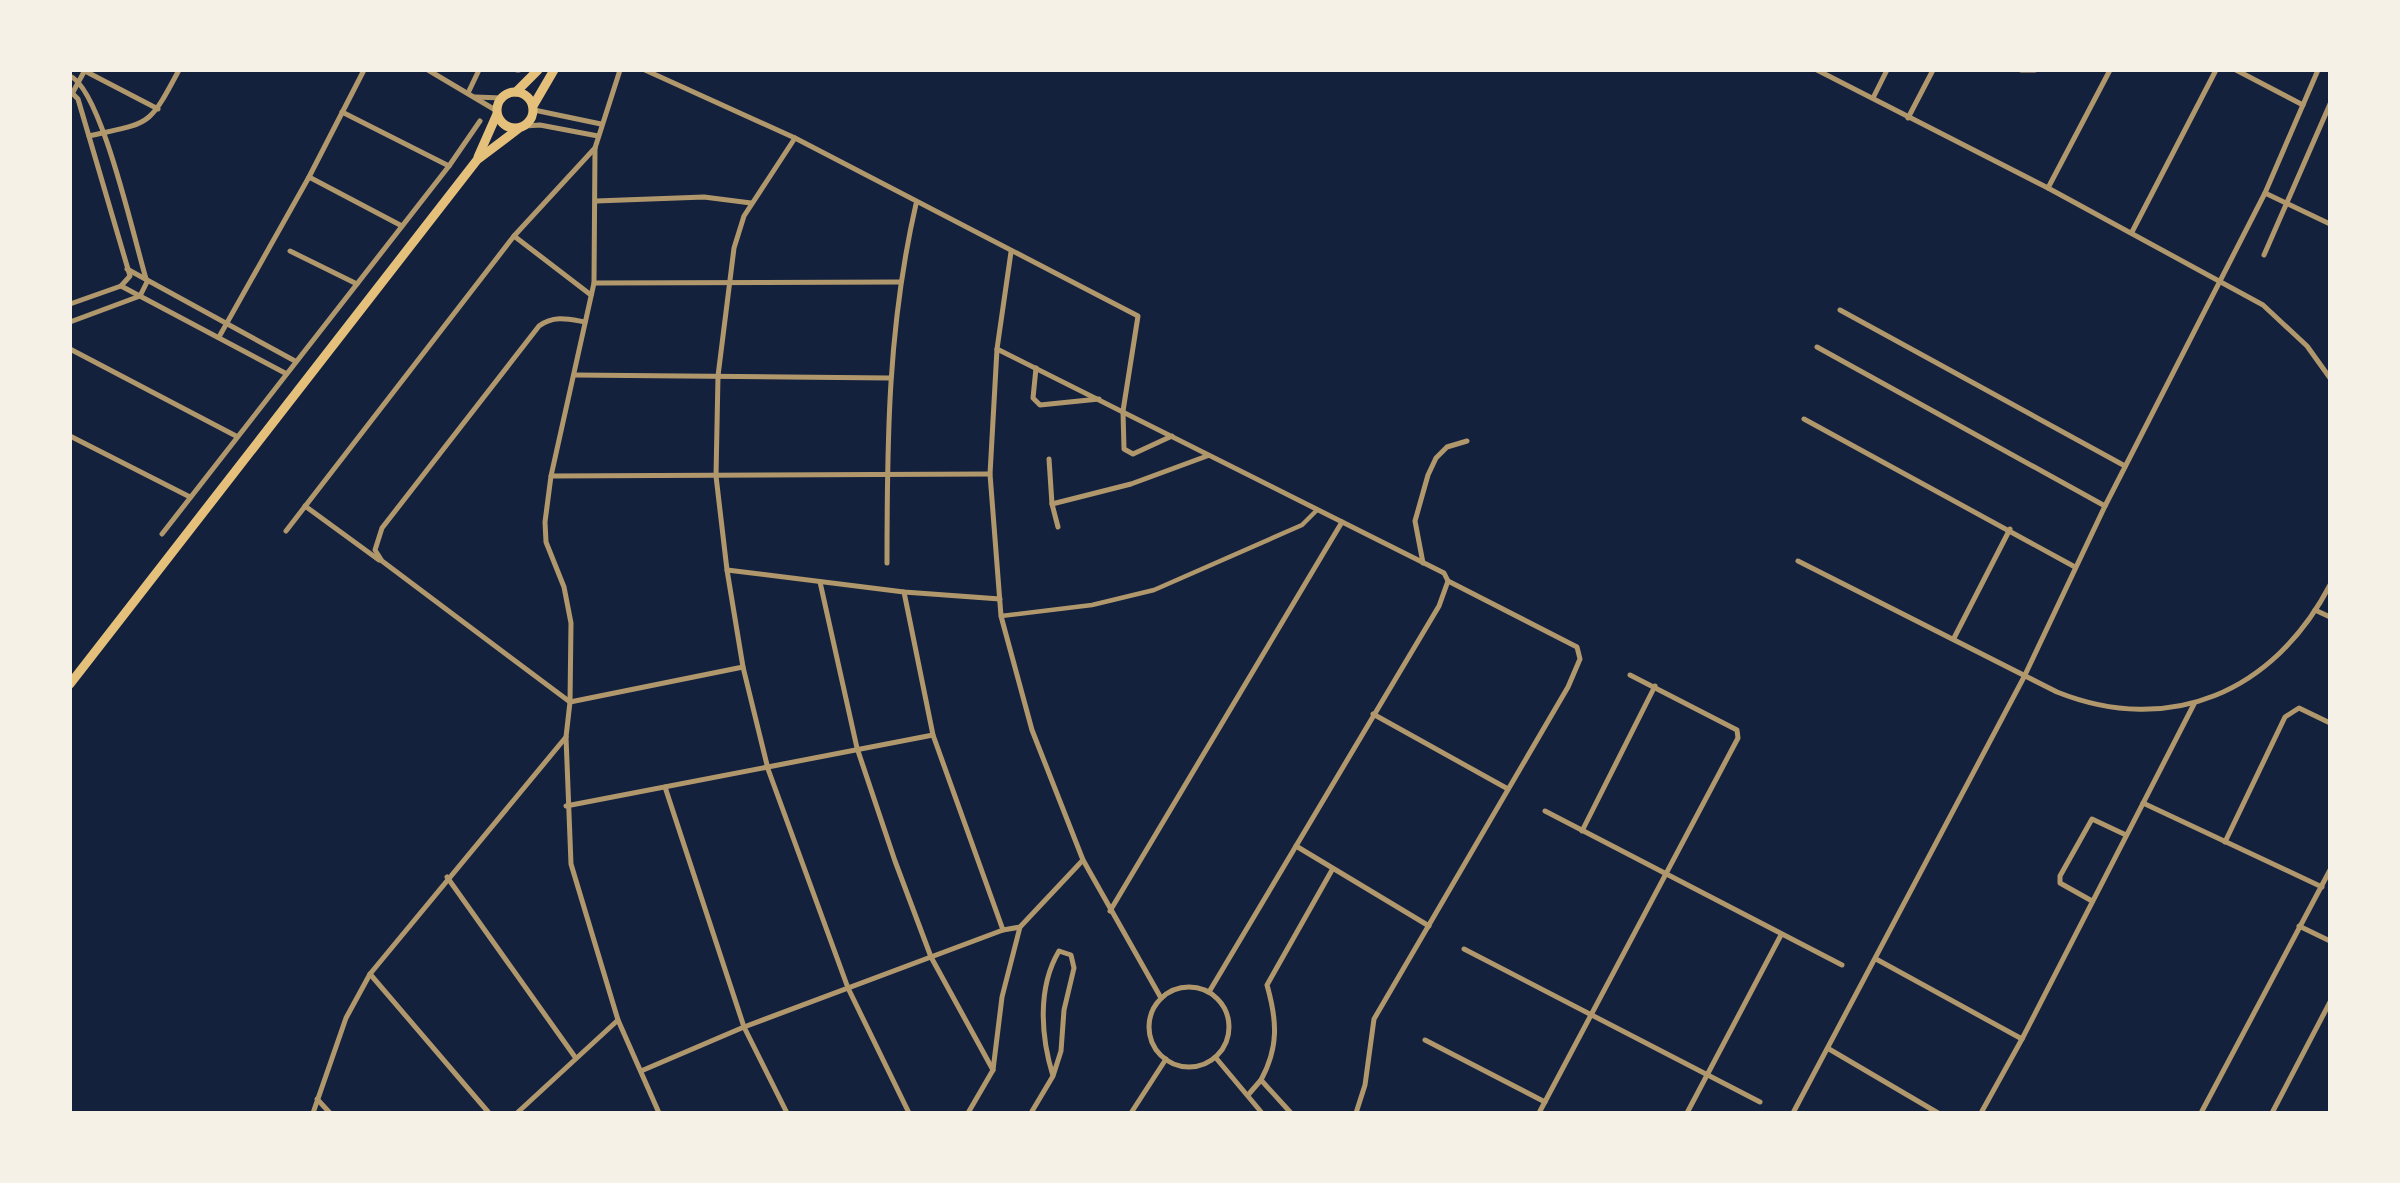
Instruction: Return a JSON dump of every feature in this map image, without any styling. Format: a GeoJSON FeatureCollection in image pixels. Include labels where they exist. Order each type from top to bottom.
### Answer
{"type":"FeatureCollection","features":[{"type":"Feature","properties":{"kind":"main road"},"geometry":{"type":"LineString","coordinates":[[70,684],[477,160],[502,98],[516,92],[538,70]]}},
{"type":"Feature","properties":{"kind":"main road"},"geometry":{"type":"LineString","coordinates":[[477,160],[533,117],[534,108],[554,70]]}},
{"type":"Feature","properties":{"kind":"main road"},"geometry":{"type":"LineString","coordinates":[[516,92],[530,99],[534,108]]}},
{"type":"Feature","properties":{"kind":"main road"},"geometry":{"type":"LineString","coordinates":[[497,112],[504,125],[521,127]]}},
{"type":"Feature","properties":{"kind":"street"},"geometry":{"type":"LineString","coordinates":[[70,304],[121,286],[130,279],[89,136],[71,92],[84,70],[158,110]]}},
{"type":"Feature","properties":{"kind":"street"},"geometry":{"type":"LineString","coordinates":[[89,136],[139,124],[158,110],[179,70]]}},
{"type":"Feature","properties":{"kind":"street"},"geometry":{"type":"LineString","coordinates":[[219,337],[309,177],[364,70]]}},
{"type":"Feature","properties":{"kind":"street"},"geometry":{"type":"LineString","coordinates":[[428,70],[497,112]]}},
{"type":"Feature","properties":{"kind":"street"},"geometry":{"type":"LineString","coordinates":[[467,93],[479,70]]}},
{"type":"Feature","properties":{"kind":"street"},"geometry":{"type":"LineString","coordinates":[[620,70],[595,148],[594,283],[545,506],[546,542],[569,606],[570,702],[566,737],[566,806],[570,864],[618,1020],[659,1113]]}},
{"type":"Feature","properties":{"kind":"street"},"geometry":{"type":"LineString","coordinates":[[645,70],[795,138],[916,204],[1138,316],[1123,411],[1126,452],[1133,454],[1172,436]]}},
{"type":"Feature","properties":{"kind":"street"},"geometry":{"type":"LineString","coordinates":[[1817,70],[2132,232],[2218,283],[2263,305],[2307,346],[2330,379]]}},
{"type":"Feature","properties":{"kind":"street"},"geometry":{"type":"LineString","coordinates":[[1873,98],[1887,70]]}},
{"type":"Feature","properties":{"kind":"street"},"geometry":{"type":"LineString","coordinates":[[1908,118],[1933,70]]}},
{"type":"Feature","properties":{"kind":"street"},"geometry":{"type":"LineString","coordinates":[[2021,70],[2035,70]]}},
{"type":"Feature","properties":{"kind":"street"},"geometry":{"type":"LineString","coordinates":[[2048,188],[2110,70]]}},
{"type":"Feature","properties":{"kind":"street"},"geometry":{"type":"LineString","coordinates":[[2132,232],[2216,70]]}},
{"type":"Feature","properties":{"kind":"street"},"geometry":{"type":"LineString","coordinates":[[2236,70],[2304,105]]}},
{"type":"Feature","properties":{"kind":"street"},"geometry":{"type":"LineString","coordinates":[[1793,1113],[1877,959],[2024,677],[2105,506],[2265,193],[2318,70]]}},
{"type":"Feature","properties":{"kind":"street"},"geometry":{"type":"LineString","coordinates":[[70,76],[79,80],[103,132],[147,285],[140,296],[70,322]]}},
{"type":"Feature","properties":{"kind":"street"},"geometry":{"type":"LineString","coordinates":[[475,97],[502,98]]}},
{"type":"Feature","properties":{"kind":"street"},"geometry":{"type":"LineString","coordinates":[[2264,254],[2330,104]]}},
{"type":"Feature","properties":{"kind":"street"},"geometry":{"type":"LineString","coordinates":[[534,108],[601,124]]}},
{"type":"Feature","properties":{"kind":"street"},"geometry":{"type":"LineString","coordinates":[[342,112],[449,166]]}},
{"type":"Feature","properties":{"kind":"street"},"geometry":{"type":"LineString","coordinates":[[162,534],[449,166],[480,121]]}},
{"type":"Feature","properties":{"kind":"street"},"geometry":{"type":"LineString","coordinates":[[521,127],[540,125],[598,136]]}},
{"type":"Feature","properties":{"kind":"street"},"geometry":{"type":"LineString","coordinates":[[795,138],[751,203],[738,231],[718,376],[716,476],[727,569],[743,667],[768,769],[848,988],[909,1113]]}},
{"type":"Feature","properties":{"kind":"street"},"geometry":{"type":"LineString","coordinates":[[286,531],[514,236],[595,148]]}},
{"type":"Feature","properties":{"kind":"street"},"geometry":{"type":"LineString","coordinates":[[309,177],[402,226]]}},
{"type":"Feature","properties":{"kind":"street"},"geometry":{"type":"LineString","coordinates":[[2265,193],[2330,225]]}},
{"type":"Feature","properties":{"kind":"street"},"geometry":{"type":"LineString","coordinates":[[596,201],[704,197],[751,203]]}},
{"type":"Feature","properties":{"kind":"street"},"geometry":{"type":"LineString","coordinates":[[887,563],[889,378],[900,282],[916,204]]}},
{"type":"Feature","properties":{"kind":"street"},"geometry":{"type":"LineString","coordinates":[[514,236],[591,295]]}},
{"type":"Feature","properties":{"kind":"street"},"geometry":{"type":"LineString","coordinates":[[290,251],[357,284]]}},
{"type":"Feature","properties":{"kind":"street"},"geometry":{"type":"LineString","coordinates":[[1011,252],[997,349],[990,474],[1002,616],[1032,730],[1083,860],[1161,998]]}},
{"type":"Feature","properties":{"kind":"street"},"geometry":{"type":"LineString","coordinates":[[127,268],[296,361]]}},
{"type":"Feature","properties":{"kind":"street"},"geometry":{"type":"LineString","coordinates":[[594,283],[900,282]]}},
{"type":"Feature","properties":{"kind":"street"},"geometry":{"type":"LineString","coordinates":[[121,286],[285,373]]}},
{"type":"Feature","properties":{"kind":"street"},"geometry":{"type":"LineString","coordinates":[[1840,310],[2125,466]]}},
{"type":"Feature","properties":{"kind":"street"},"geometry":{"type":"LineString","coordinates":[[382,561],[375,550],[382,528],[539,326],[548,319],[585,322]]}},
{"type":"Feature","properties":{"kind":"street"},"geometry":{"type":"LineString","coordinates":[[1818,347],[2105,506]]}},
{"type":"Feature","properties":{"kind":"street"},"geometry":{"type":"LineString","coordinates":[[70,349],[236,436]]}},
{"type":"Feature","properties":{"kind":"street"},"geometry":{"type":"LineString","coordinates":[[997,349],[1444,573],[1448,582],[1550,632],[1581,652],[1568,687],[1374,1019],[1365,1085],[1356,1113]]}},
{"type":"Feature","properties":{"kind":"street"},"geometry":{"type":"LineString","coordinates":[[1036,368],[1033,398],[1040,405],[1099,399]]}},
{"type":"Feature","properties":{"kind":"street"},"geometry":{"type":"LineString","coordinates":[[574,375],[889,378]]}},
{"type":"Feature","properties":{"kind":"street"},"geometry":{"type":"LineString","coordinates":[[1804,419],[2010,529],[2075,567]]}},
{"type":"Feature","properties":{"kind":"street"},"geometry":{"type":"LineString","coordinates":[[70,436],[190,497]]}},
{"type":"Feature","properties":{"kind":"street"},"geometry":{"type":"LineString","coordinates":[[1423,563],[1415,521],[1428,475],[1436,458],[1447,447],[1467,442]]}},
{"type":"Feature","properties":{"kind":"street"},"geometry":{"type":"LineString","coordinates":[[1052,503],[1131,484],[1207,456]]}},
{"type":"Feature","properties":{"kind":"street"},"geometry":{"type":"LineString","coordinates":[[1049,458],[1052,503],[1058,527]]}},
{"type":"Feature","properties":{"kind":"street"},"geometry":{"type":"LineString","coordinates":[[551,476],[990,474]]}},
{"type":"Feature","properties":{"kind":"street"},"geometry":{"type":"LineString","coordinates":[[305,506],[570,702],[743,667]]}},
{"type":"Feature","properties":{"kind":"street"},"geometry":{"type":"LineString","coordinates":[[1002,616],[1091,605],[1154,590],[1302,525],[1317,510]]}},
{"type":"Feature","properties":{"kind":"street"},"geometry":{"type":"LineString","coordinates":[[1110,911],[1342,522]]}},
{"type":"Feature","properties":{"kind":"street"},"geometry":{"type":"LineString","coordinates":[[1954,638],[2010,529]]}},
{"type":"Feature","properties":{"kind":"street"},"geometry":{"type":"LineString","coordinates":[[1798,561],[1954,638],[2024,677],[2089,705],[2112,709],[2153,710],[2194,704],[2227,691],[2267,666],[2315,610],[2330,585]]}},
{"type":"Feature","properties":{"kind":"street"},"geometry":{"type":"LineString","coordinates":[[727,569],[904,592],[1000,599]]}},
{"type":"Feature","properties":{"kind":"street"},"geometry":{"type":"LineString","coordinates":[[820,582],[857,748],[931,957],[993,1070]]}},
{"type":"Feature","properties":{"kind":"street"},"geometry":{"type":"LineString","coordinates":[[1209,992],[1439,606],[1448,582]]}},
{"type":"Feature","properties":{"kind":"street"},"geometry":{"type":"LineString","coordinates":[[904,592],[933,735],[1003,930]]}},
{"type":"Feature","properties":{"kind":"street"},"geometry":{"type":"LineString","coordinates":[[2315,610],[2330,617]]}},
{"type":"Feature","properties":{"kind":"street"},"geometry":{"type":"LineString","coordinates":[[1539,1113],[1738,738],[1737,730],[1630,675]]}},
{"type":"Feature","properties":{"kind":"street"},"geometry":{"type":"LineString","coordinates":[[1582,831],[1655,686]]}},
{"type":"Feature","properties":{"kind":"street"},"geometry":{"type":"LineString","coordinates":[[1980,1113],[2022,1039],[2194,704]]}},
{"type":"Feature","properties":{"kind":"street"},"geometry":{"type":"LineString","coordinates":[[2225,842],[2284,717],[2299,708],[2330,723]]}},
{"type":"Feature","properties":{"kind":"street"},"geometry":{"type":"LineString","coordinates":[[1373,713],[1508,789]]}},
{"type":"Feature","properties":{"kind":"street"},"geometry":{"type":"LineString","coordinates":[[566,806],[933,735]]}},
{"type":"Feature","properties":{"kind":"street"},"geometry":{"type":"LineString","coordinates":[[313,1113],[346,1018],[370,974],[447,877],[566,737]]}},
{"type":"Feature","properties":{"kind":"street"},"geometry":{"type":"LineString","coordinates":[[665,788],[744,1027],[787,1113]]}},
{"type":"Feature","properties":{"kind":"street"},"geometry":{"type":"LineString","coordinates":[[2143,803],[2322,887]]}},
{"type":"Feature","properties":{"kind":"street"},"geometry":{"type":"LineString","coordinates":[[1545,811],[1842,965]]}},
{"type":"Feature","properties":{"kind":"street"},"geometry":{"type":"LineString","coordinates":[[2092,901],[2060,883],[2060,876],[2092,818],[2126,835]]}},
{"type":"Feature","properties":{"kind":"street"},"geometry":{"type":"LineString","coordinates":[[1296,846],[1429,926]]}},
{"type":"Feature","properties":{"kind":"street"},"geometry":{"type":"LineString","coordinates":[[968,1113],[993,1070],[1002,997],[1020,927],[1083,860]]}},
{"type":"Feature","properties":{"kind":"street"},"geometry":{"type":"LineString","coordinates":[[1248,1095],[1261,1080],[1274,1052],[1276,1016],[1266,985],[1332,870]]}},
{"type":"Feature","properties":{"kind":"street"},"geometry":{"type":"LineString","coordinates":[[2201,1113],[2330,870]]}},
{"type":"Feature","properties":{"kind":"street"},"geometry":{"type":"LineString","coordinates":[[447,877],[575,1058]]}},
{"type":"Feature","properties":{"kind":"street"},"geometry":{"type":"LineString","coordinates":[[2300,926],[2330,941]]}},
{"type":"Feature","properties":{"kind":"street"},"geometry":{"type":"LineString","coordinates":[[641,1072],[744,1027],[1003,930],[1020,927]]}},
{"type":"Feature","properties":{"kind":"street"},"geometry":{"type":"LineString","coordinates":[[1687,1113],[1781,934]]}},
{"type":"Feature","properties":{"kind":"street"},"geometry":{"type":"LineString","coordinates":[[1464,949],[1760,1102]]}},
{"type":"Feature","properties":{"kind":"street"},"geometry":{"type":"LineString","coordinates":[[1031,1113],[1053,1076],[1061,1051],[1064,1010],[1074,968],[1072,955],[1065,951],[1059,951],[1054,958],[1045,996],[1045,1049],[1053,1076]]}},
{"type":"Feature","properties":{"kind":"street"},"geometry":{"type":"LineString","coordinates":[[1877,959],[2022,1039]]}},
{"type":"Feature","properties":{"kind":"street"},"geometry":{"type":"LineString","coordinates":[[370,974],[489,1113]]}},
{"type":"Feature","properties":{"kind":"street"},"geometry":{"type":"LineString","coordinates":[[1184,987],[1209,992],[1227,1013],[1227,1041],[1216,1058],[1199,1066],[1186,1067],[1166,1059],[1155,1048],[1149,1036],[1153,1009],[1161,998],[1184,987]]}},
{"type":"Feature","properties":{"kind":"street"},"geometry":{"type":"LineString","coordinates":[[2272,1113],[2330,1002]]}},
{"type":"Feature","properties":{"kind":"street"},"geometry":{"type":"LineString","coordinates":[[517,1113],[618,1020]]}},
{"type":"Feature","properties":{"kind":"street"},"geometry":{"type":"LineString","coordinates":[[1425,1040],[1545,1102]]}},
{"type":"Feature","properties":{"kind":"street"},"geometry":{"type":"LineString","coordinates":[[1829,1049],[1938,1113]]}},
{"type":"Feature","properties":{"kind":"street"},"geometry":{"type":"LineString","coordinates":[[1216,1058],[1262,1113]]}},
{"type":"Feature","properties":{"kind":"street"},"geometry":{"type":"LineString","coordinates":[[1131,1113],[1166,1059]]}},
{"type":"Feature","properties":{"kind":"street"},"geometry":{"type":"LineString","coordinates":[[1261,1080],[1291,1113]]}},
{"type":"Feature","properties":{"kind":"street"},"geometry":{"type":"LineString","coordinates":[[317,1099],[330,1113]]}}]}
